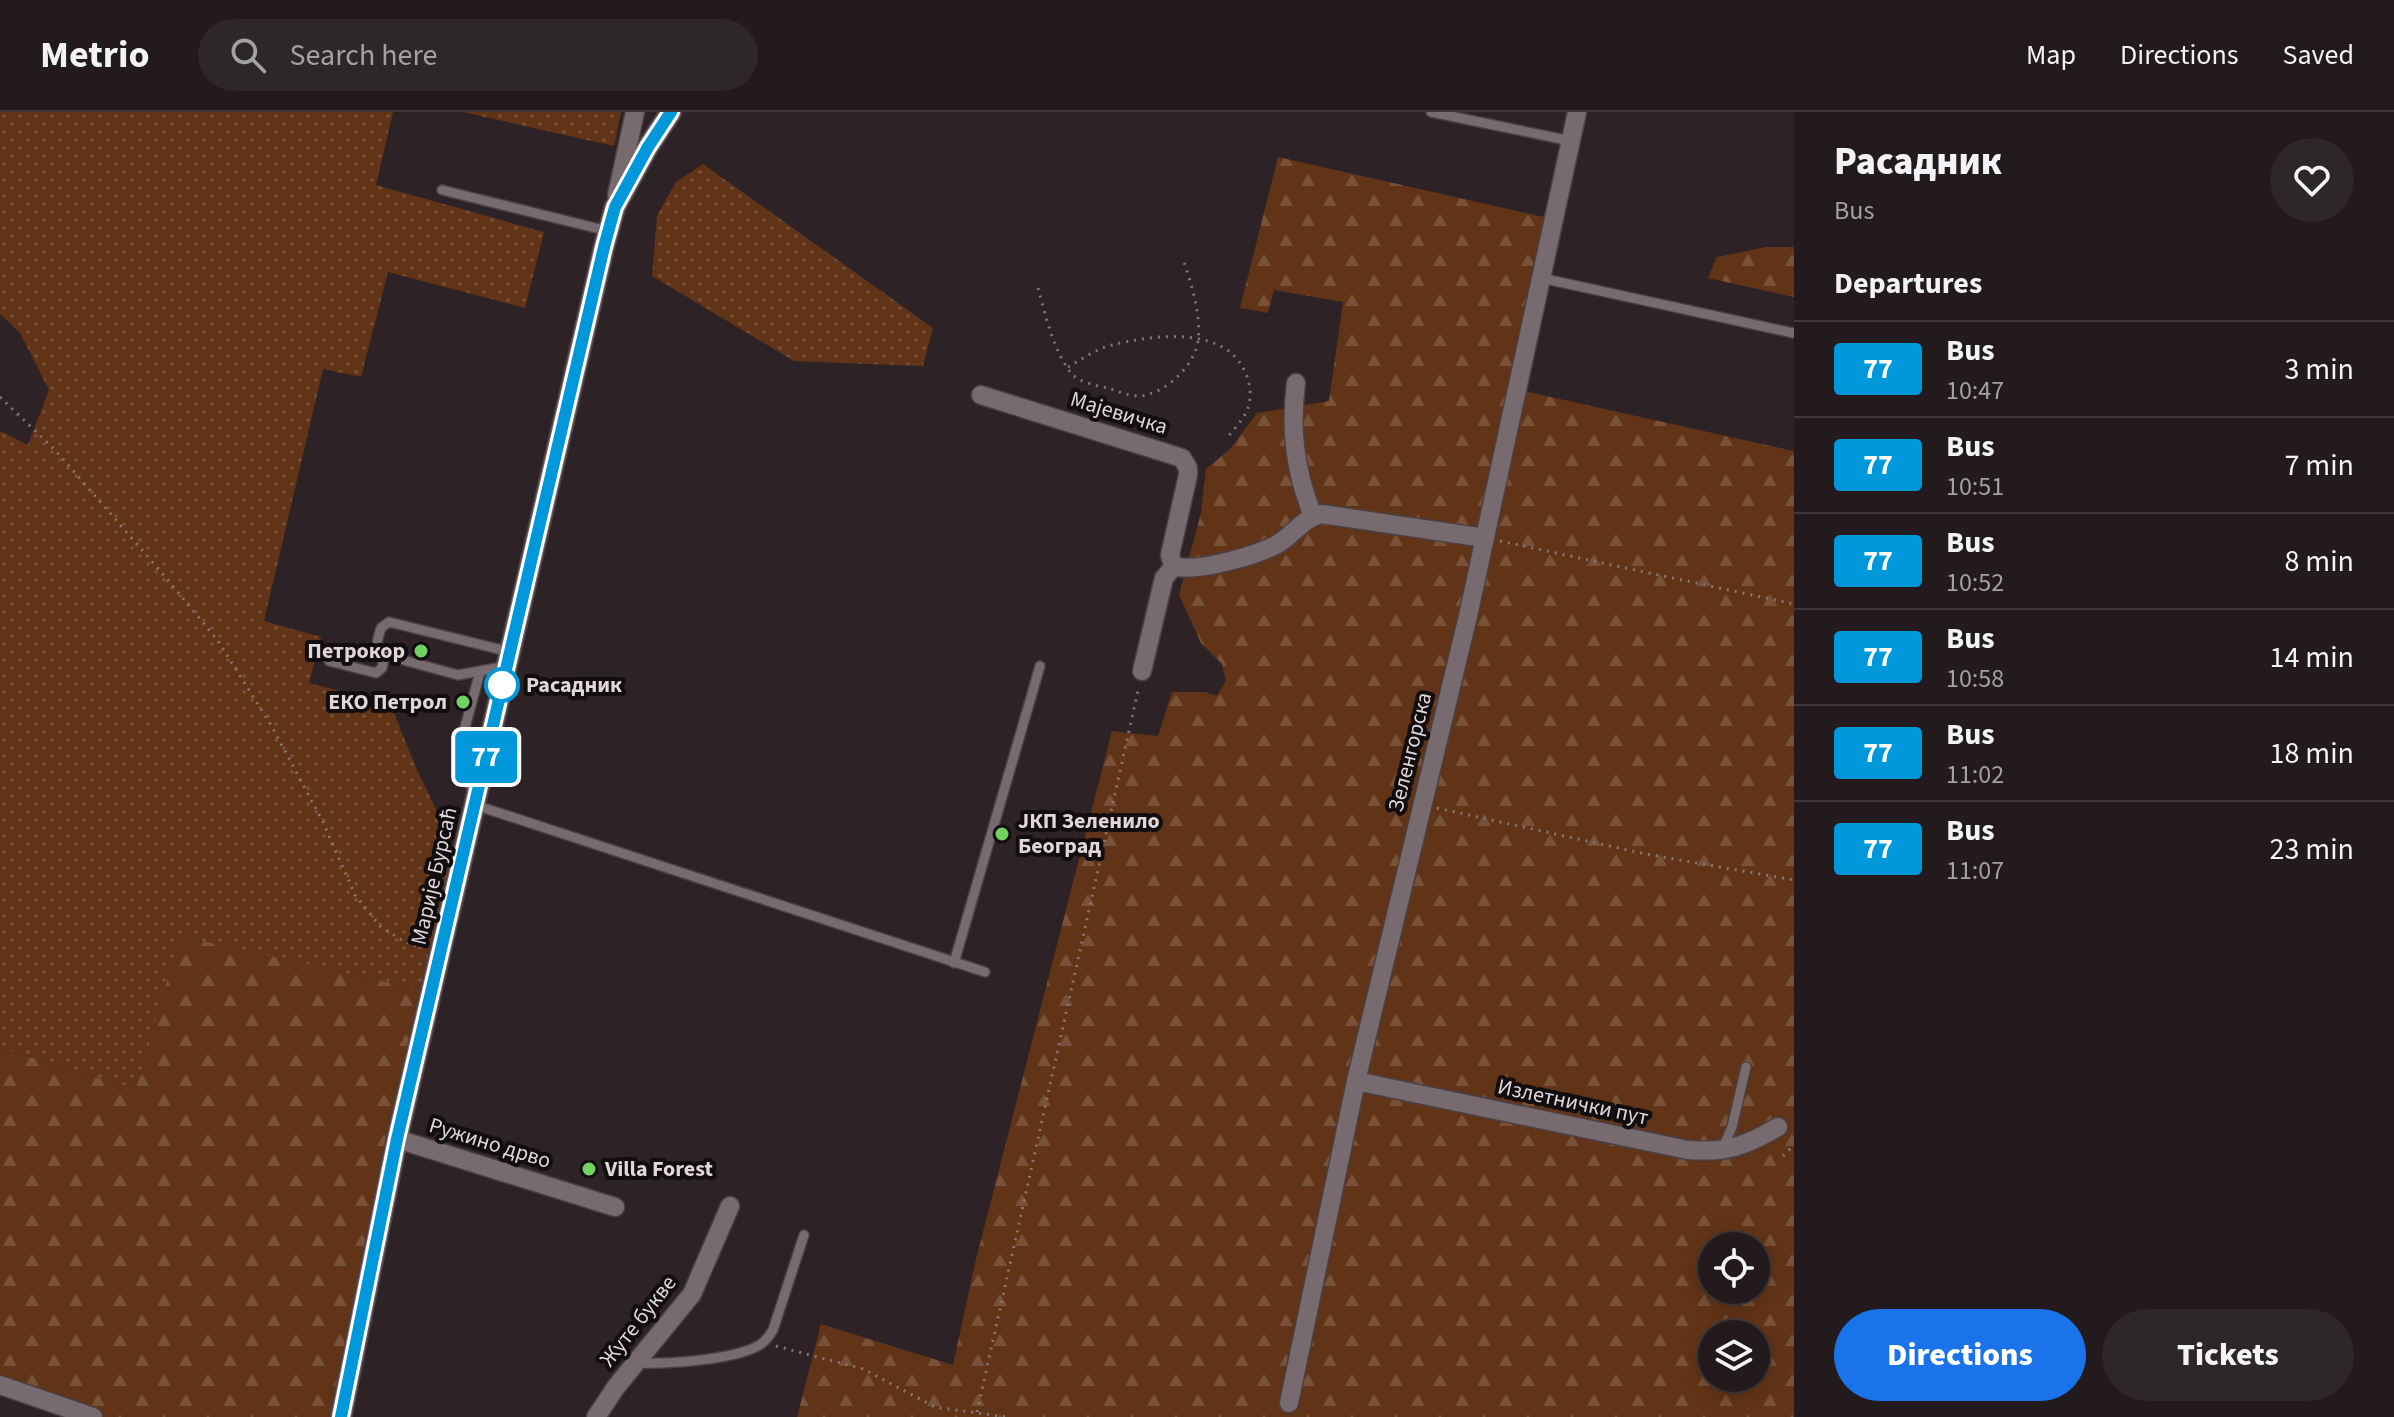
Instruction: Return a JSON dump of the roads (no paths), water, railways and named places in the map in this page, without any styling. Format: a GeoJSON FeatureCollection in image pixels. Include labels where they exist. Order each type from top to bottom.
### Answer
{"type":"FeatureCollection","features":[{"type":"Feature","properties":{"kind":"street","name":"Марије Бурсаћ"},"geometry":{"type":"LineString","coordinates":[[341,1417],[397,1139],[635,112]]}},
{"type":"Feature","properties":{"kind":"street","name":"Марије Бурсаћ"},"geometry":{"type":"LineString","coordinates":[[615,207],[671,112]]}},
{"type":"Feature","properties":{"kind":"street","name":"Зеленгорска"},"geometry":{"type":"LineString","coordinates":[[1289,1403],[1356,1081],[1485,538],[1577,112]]}},
{"type":"Feature","properties":{"kind":"street"},"geometry":{"type":"LineString","coordinates":[[1296,383],[1292,419],[1294,448],[1313,516]]}},
{"type":"Feature","properties":{"kind":"street","name":"Мајевичка"},"geometry":{"type":"LineString","coordinates":[[981,395],[1182,458],[1188,468],[1170,555],[1175,565],[1164,578],[1142,671]]}},
{"type":"Feature","properties":{"kind":"street"},"geometry":{"type":"LineString","coordinates":[[1175,565],[1187,567],[1250,555],[1276,545],[1313,516],[1330,513],[1485,538]]}},
{"type":"Feature","properties":{"kind":"street","name":"Излетнички пут"},"geometry":{"type":"LineString","coordinates":[[1356,1081],[1672,1147],[1722,1150],[1744,1146],[1778,1127]]}},
{"type":"Feature","properties":{"kind":"street","name":"Ружино дрво"},"geometry":{"type":"LineString","coordinates":[[397,1139],[615,1207]]}},
{"type":"Feature","properties":{"kind":"street","name":"Жуте букве"},"geometry":{"type":"LineString","coordinates":[[596,1417],[692,1294],[730,1206]]}},
{"type":"Feature","properties":{"kind":"street"},"geometry":{"type":"LineString","coordinates":[[0,1385],[93,1417]]}},
{"type":"Feature","properties":{"kind":"lane"},"geometry":{"type":"LineString","coordinates":[[1431,112],[1571,141]]}},
{"type":"Feature","properties":{"kind":"lane"},"geometry":{"type":"LineString","coordinates":[[442,190],[608,231]]}},
{"type":"Feature","properties":{"kind":"lane"},"geometry":{"type":"LineString","coordinates":[[1541,278],[1793,333]]}},
{"type":"Feature","properties":{"kind":"lane"},"geometry":{"type":"LineString","coordinates":[[389,622],[508,659],[480,672],[458,675],[385,655],[377,644],[381,628],[389,622]]}},
{"type":"Feature","properties":{"kind":"lane"},"geometry":{"type":"LineString","coordinates":[[329,661],[376,673],[382,668],[385,655]]}},
{"type":"Feature","properties":{"kind":"lane"},"geometry":{"type":"LineString","coordinates":[[954,963],[1040,666]]}},
{"type":"Feature","properties":{"kind":"lane"},"geometry":{"type":"LineString","coordinates":[[480,672],[457,767],[476,800],[985,972]]}},
{"type":"Feature","properties":{"kind":"lane"},"geometry":{"type":"LineString","coordinates":[[1722,1150],[1732,1127],[1746,1067]]}},
{"type":"Feature","properties":{"kind":"lane"},"geometry":{"type":"LineString","coordinates":[[636,1363],[666,1363],[738,1353],[765,1342],[773,1330],[804,1235]]}},
{"type":"Feature","properties":{"kind":"place","name":"Петрокор"},"geometry":{"type":"Point","coordinates":[421,651]}},
{"type":"Feature","properties":{"kind":"place","name":"Расадник"},"geometry":{"type":"Point","coordinates":[502,685]}},
{"type":"Feature","properties":{"kind":"place","name":"ЕКО Петрол"},"geometry":{"type":"Point","coordinates":[463,702]}},
{"type":"Feature","properties":{"kind":"place","name":"ЈКП Зеленило Београд"},"geometry":{"type":"Point","coordinates":[1002,834]}},
{"type":"Feature","properties":{"kind":"place","name":"Villa Forest"},"geometry":{"type":"Point","coordinates":[589,1169]}}]}
